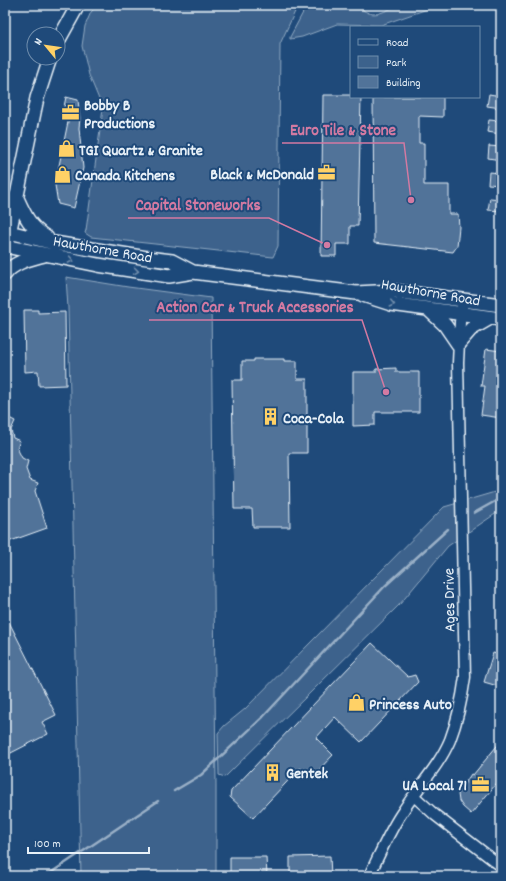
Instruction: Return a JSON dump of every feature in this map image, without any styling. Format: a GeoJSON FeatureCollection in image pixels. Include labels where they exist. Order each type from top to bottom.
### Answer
{"type":"FeatureCollection","features":[{"type":"Feature","properties":{"kind":"main road"},"geometry":{"type":"LineString","coordinates":[[66,27],[78,5]]}},
{"type":"Feature","properties":{"kind":"main road"},"geometry":{"type":"LineString","coordinates":[[6,246],[7,231],[20,179],[37,98],[47,66]]}},
{"type":"Feature","properties":{"kind":"main road"},"geometry":{"type":"LineString","coordinates":[[5,203],[20,179]]}},
{"type":"Feature","properties":{"kind":"main road"},"geometry":{"type":"LineString","coordinates":[[16,196],[29,223],[38,232],[54,243]]}},
{"type":"Feature","properties":{"kind":"main road","name":"Hawthorne Road"},"geometry":{"type":"LineString","coordinates":[[7,231],[54,243],[172,261],[194,272]]}},
{"type":"Feature","properties":{"kind":"main road","name":"Hawthorne Road"},"geometry":{"type":"LineString","coordinates":[[6,246],[98,266],[169,276],[194,272],[356,293],[391,304],[495,319]]}},
{"type":"Feature","properties":{"kind":"main road"},"geometry":{"type":"LineString","coordinates":[[5,274],[17,263],[45,255]]}},
{"type":"Feature","properties":{"kind":"main road","name":"Hawthorne Road"},"geometry":{"type":"LineString","coordinates":[[356,293],[394,291],[501,305]]}},
{"type":"Feature","properties":{"kind":"main road"},"geometry":{"type":"LineString","coordinates":[[428,310],[445,325],[458,344],[471,329],[495,319]]}},
{"type":"Feature","properties":{"kind":"street","name":"Ages Drive"},"geometry":{"type":"LineString","coordinates":[[369,876],[402,811],[430,773],[449,741],[457,720],[462,699],[465,677],[458,344],[460,314],[463,300]]}},
{"type":"Feature","properties":{"kind":"street"},"geometry":{"type":"LineString","coordinates":[[414,796],[435,815],[501,866]]}},
{"type":"Feature","properties":{"kind":"green space"},"geometry":{"type":"Polygon","coordinates":[[[405,4],[439,5],[381,25],[337,24],[302,37],[290,39],[307,5],[361,5],[363,10],[368,13],[377,14],[405,4]]]}},
{"type":"Feature","properties":{"kind":"green space"},"geometry":{"type":"Polygon","coordinates":[[[98,5],[298,5],[280,44],[278,246],[273,257],[91,237],[85,233],[103,109],[89,75],[82,46],[85,26],[91,12],[98,5]]]}},
{"type":"Feature","properties":{"kind":"green space"},"geometry":{"type":"Polygon","coordinates":[[[66,277],[211,298],[216,876],[81,876],[68,308],[66,277]]]}},
{"type":"Feature","properties":{"kind":"green space"},"geometry":{"type":"Polygon","coordinates":[[[501,483],[501,510],[448,546],[400,604],[225,777],[219,775],[218,733],[224,726],[245,709],[444,507],[495,492],[501,483]]]}},
{"type":"Feature","properties":{"kind":"building"},"geometry":{"type":"Polygon","coordinates":[[[489,94],[501,96],[501,108],[487,106],[489,94]]]}},
{"type":"Feature","properties":{"kind":"building"},"geometry":{"type":"Polygon","coordinates":[[[323,95],[350,95],[350,98],[361,98],[358,226],[350,226],[350,244],[336,244],[336,256],[321,256],[323,95]]]}},
{"type":"Feature","properties":{"kind":"building"},"geometry":{"type":"Polygon","coordinates":[[[66,97],[78,100],[80,118],[79,128],[83,168],[74,208],[58,204],[55,185],[69,117],[62,116],[66,97]]]}},
{"type":"Feature","properties":{"kind":"building"},"geometry":{"type":"Polygon","coordinates":[[[373,98],[443,98],[443,117],[419,116],[419,143],[424,143],[424,185],[449,185],[449,214],[458,214],[459,227],[457,246],[453,252],[374,243],[373,98]]]}},
{"type":"Feature","properties":{"kind":"building"},"geometry":{"type":"Polygon","coordinates":[[[489,120],[501,121],[501,134],[487,132],[489,120]]]}},
{"type":"Feature","properties":{"kind":"building"},"geometry":{"type":"Polygon","coordinates":[[[489,146],[501,147],[501,160],[488,158],[489,146]]]}},
{"type":"Feature","properties":{"kind":"building"},"geometry":{"type":"Polygon","coordinates":[[[489,172],[501,173],[501,185],[488,184],[489,172]]]}},
{"type":"Feature","properties":{"kind":"building"},"geometry":{"type":"Polygon","coordinates":[[[490,198],[501,199],[501,211],[488,210],[490,198]]]}},
{"type":"Feature","properties":{"kind":"building"},"geometry":{"type":"Polygon","coordinates":[[[24,310],[38,310],[38,313],[65,312],[66,385],[39,386],[38,371],[25,372],[24,310]]]}},
{"type":"Feature","properties":{"kind":"building"},"geometry":{"type":"Polygon","coordinates":[[[486,349],[501,351],[501,418],[481,415],[485,386],[481,386],[486,349]]]}},
{"type":"Feature","properties":{"kind":"building","name":"Coca-Cola"},"geometry":{"type":"Polygon","coordinates":[[[254,359],[284,359],[284,361],[297,361],[297,379],[307,379],[307,453],[289,453],[290,527],[253,527],[252,509],[234,509],[232,380],[242,380],[242,361],[254,361],[254,359]]]}},
{"type":"Feature","properties":{"kind":"building"},"geometry":{"type":"Polygon","coordinates":[[[396,368],[396,372],[419,372],[419,412],[375,412],[375,425],[353,426],[353,372],[376,372],[376,369],[396,368]]]}},
{"type":"Feature","properties":{"kind":"building"},"geometry":{"type":"Polygon","coordinates":[[[5,416],[15,421],[11,430],[13,438],[20,441],[17,448],[22,458],[28,461],[26,469],[30,480],[38,483],[35,491],[47,528],[5,543],[5,416]]]}},
{"type":"Feature","properties":{"kind":"building"},"geometry":{"type":"Polygon","coordinates":[[[5,614],[56,715],[42,722],[48,734],[5,756],[5,614]]]}},
{"type":"Feature","properties":{"kind":"building"},"geometry":{"type":"Polygon","coordinates":[[[372,643],[408,677],[415,675],[418,682],[361,742],[335,717],[316,738],[333,755],[311,778],[300,768],[253,818],[230,797],[231,791],[372,643]]]}},
{"type":"Feature","properties":{"kind":"building"},"geometry":{"type":"Polygon","coordinates":[[[493,653],[501,655],[501,687],[484,682],[493,653]]]}},
{"type":"Feature","properties":{"kind":"building","name":"UA Local 71"},"geometry":{"type":"Polygon","coordinates":[[[501,741],[501,778],[471,814],[459,801],[458,794],[471,774],[473,775],[501,741]]]}},
{"type":"Feature","properties":{"kind":"building"},"geometry":{"type":"Polygon","coordinates":[[[330,856],[331,876],[290,876],[290,857],[330,856]]]}},
{"type":"Feature","properties":{"kind":"building"},"geometry":{"type":"Polygon","coordinates":[[[230,857],[266,857],[267,876],[230,876],[230,857]]]}},
{"type":"Feature","properties":{"kind":"waterway"},"geometry":{"type":"LineString","coordinates":[[474,513],[501,498]]}},
{"type":"Feature","properties":{"kind":"waterway"},"geometry":{"type":"LineString","coordinates":[[174,791],[201,775],[263,717],[385,586],[448,529]]}},
{"type":"Feature","properties":{"kind":"waterway"},"geometry":{"type":"LineString","coordinates":[[46,876],[158,801]]}},
{"type":"Feature","properties":{"kind":"place","name":"Bobby B Productions"},"geometry":{"type":"Point","coordinates":[71,113]}},
{"type":"Feature","properties":{"kind":"place","name":"TGI Quartz & Granite"},"geometry":{"type":"Point","coordinates":[66,149]}},
{"type":"Feature","properties":{"kind":"place","name":"Black & McDonald"},"geometry":{"type":"Point","coordinates":[327,173]}},
{"type":"Feature","properties":{"kind":"place","name":"Canada Kitchens"},"geometry":{"type":"Point","coordinates":[62,174]}},
{"type":"Feature","properties":{"kind":"place","name":"Euro Tile & Stone"},"geometry":{"type":"Point","coordinates":[411,200]}},
{"type":"Feature","properties":{"kind":"place","name":"Capital Stoneworks"},"geometry":{"type":"Point","coordinates":[327,245]}},
{"type":"Feature","properties":{"kind":"place","name":"Action Car & Truck Accessories"},"geometry":{"type":"Point","coordinates":[386,392]}},
{"type":"Feature","properties":{"kind":"place","name":"Coca-Cola"},"geometry":{"type":"Point","coordinates":[270,417]}},
{"type":"Feature","properties":{"kind":"place","name":"Princess Auto"},"geometry":{"type":"Point","coordinates":[356,703]}},
{"type":"Feature","properties":{"kind":"place","name":"Gentek"},"geometry":{"type":"Point","coordinates":[273,772]}},
{"type":"Feature","properties":{"kind":"place","name":"UA Local 71"},"geometry":{"type":"Point","coordinates":[480,784]}}]}
